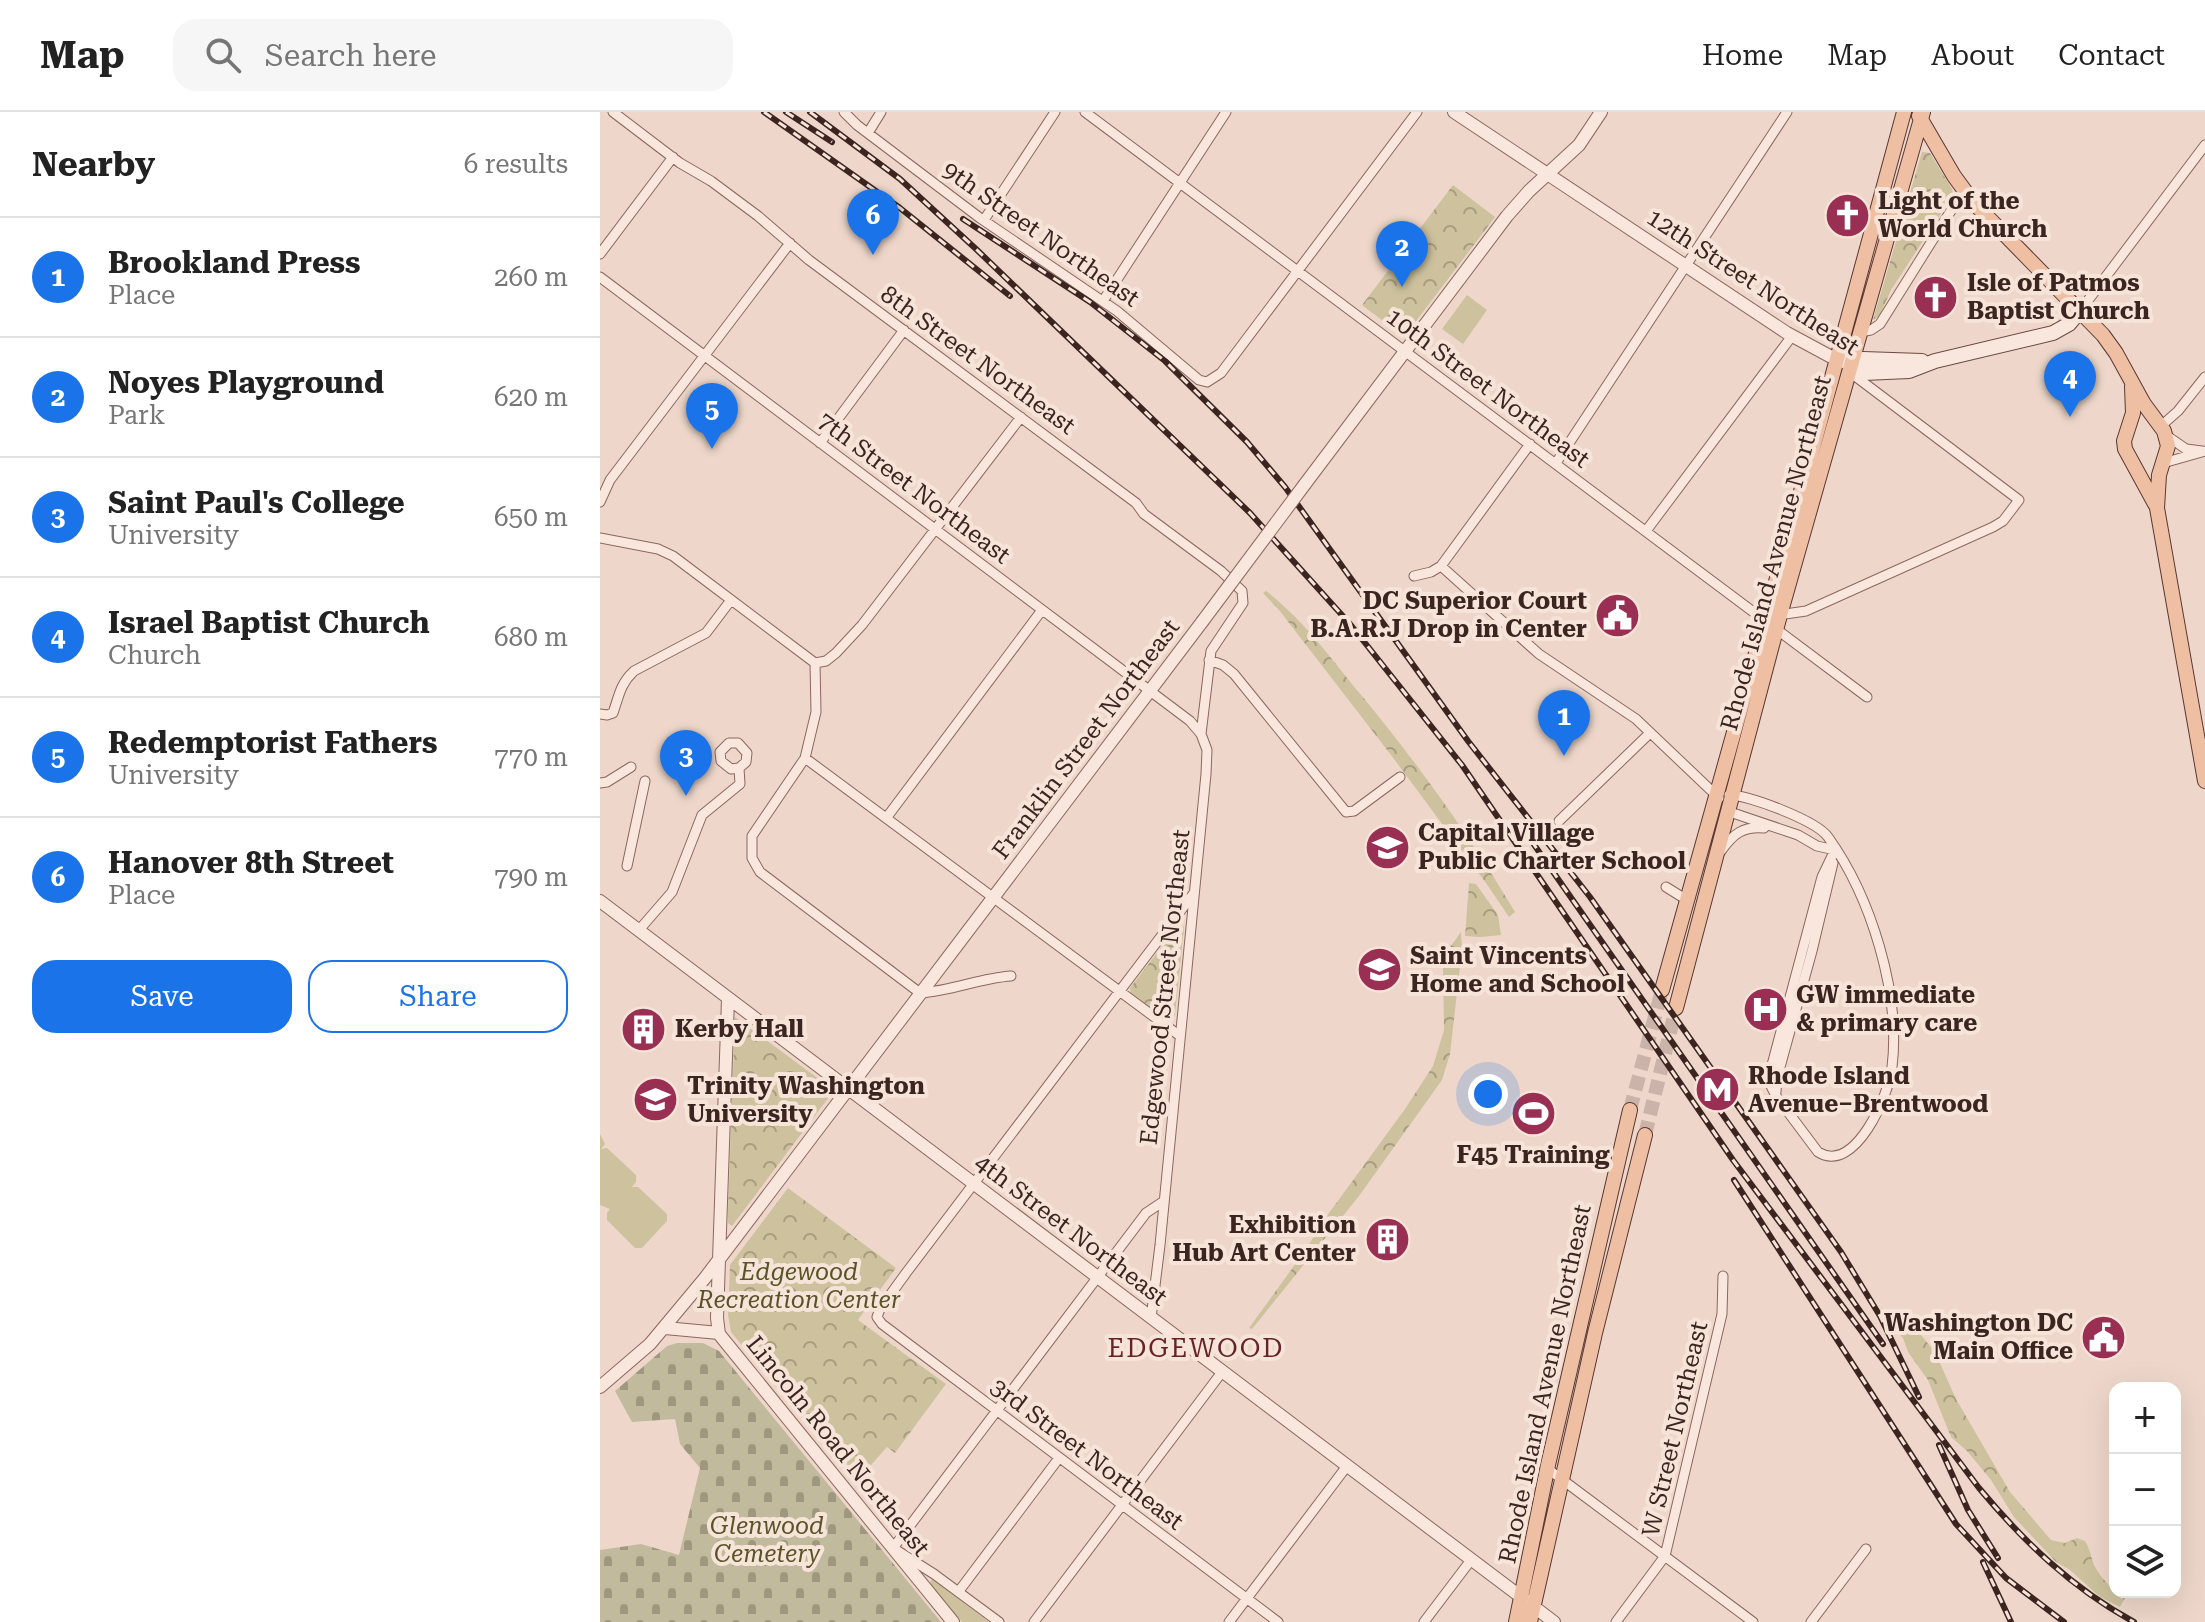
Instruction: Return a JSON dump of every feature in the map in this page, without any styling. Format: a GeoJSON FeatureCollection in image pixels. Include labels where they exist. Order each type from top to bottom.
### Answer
{"type":"FeatureCollection","features":[{"type":"Feature","properties":{"kind":"main road","name":"Rhode Island Avenue Northeast"},"geometry":{"type":"LineString","coordinates":[[1676,1008],[1733,794],[1774,621],[1846,364],[1904,112]]}},
{"type":"Feature","properties":{"kind":"main road","name":"Rhode Island Avenue Northeast"},"geometry":{"type":"LineString","coordinates":[[1846,364],[1860,332],[1920,114]]}},
{"type":"Feature","properties":{"kind":"main road"},"geometry":{"type":"LineString","coordinates":[[1920,114],[1966,193],[2110,344],[2160,426],[2167,449],[2162,464],[2157,508],[2205,781]]}},
{"type":"Feature","properties":{"kind":"main road"},"geometry":{"type":"LineString","coordinates":[[1846,364],[1863,359],[1935,361],[2053,333],[2069,324],[2080,311]]}},
{"type":"Feature","properties":{"kind":"main road"},"geometry":{"type":"LineString","coordinates":[[2132,383],[2133,406],[2125,447],[2157,508]]}},
{"type":"Feature","properties":{"kind":"main road"},"geometry":{"type":"LineString","coordinates":[[2130,424],[2160,426]]}},
{"type":"Feature","properties":{"kind":"main road"},"geometry":{"type":"LineString","coordinates":[[2137,470],[2162,464]]}},
{"type":"Feature","properties":{"kind":"main road","name":"Rhode Island Avenue Northeast"},"geometry":{"type":"LineString","coordinates":[[1662,990],[1717,796],[1774,621]]}},
{"type":"Feature","properties":{"kind":"main road","name":"Rhode Island Avenue Northeast"},"geometry":{"type":"LineString","coordinates":[[1516,1622],[1630,1110]]}},
{"type":"Feature","properties":{"kind":"main road","name":"Rhode Island Avenue Northeast"},"geometry":{"type":"LineString","coordinates":[[1530,1622],[1605,1288],[1645,1135]]}},
{"type":"Feature","properties":{"kind":"street","name":"8th Street Northeast"},"geometry":{"type":"LineString","coordinates":[[613,112],[711,181],[809,260],[1136,503],[1144,514],[1239,586]]}},
{"type":"Feature","properties":{"kind":"street","name":"9th Street Northeast"},"geometry":{"type":"LineString","coordinates":[[844,112],[984,220],[1103,301],[1199,380],[1207,382],[1216,379],[1298,271]]}},
{"type":"Feature","properties":{"kind":"street"},"geometry":{"type":"LineString","coordinates":[[868,133],[881,112]]}},
{"type":"Feature","properties":{"kind":"street"},"geometry":{"type":"LineString","coordinates":[[984,220],[1055,112]]}},
{"type":"Feature","properties":{"kind":"street","name":"10th Street Northeast"},"geometry":{"type":"LineString","coordinates":[[1085,112],[1646,531],[1774,621],[1867,697]]}},
{"type":"Feature","properties":{"kind":"street"},"geometry":{"type":"LineString","coordinates":[[1103,301],[1226,112]]}},
{"type":"Feature","properties":{"kind":"street"},"geometry":{"type":"LineString","coordinates":[[1298,271],[1417,112]]}},
{"type":"Feature","properties":{"kind":"street","name":"12th Street Northeast"},"geometry":{"type":"LineString","coordinates":[[1454,112],[1792,336],[1846,364],[2019,500],[2003,521],[1993,527],[1806,611],[1774,621]]}},
{"type":"Feature","properties":{"kind":"street","name":"Franklin Street Northeast"},"geometry":{"type":"LineString","coordinates":[[600,1387],[638,1356],[665,1328],[1505,218],[1579,145],[1601,112]]}},
{"type":"Feature","properties":{"kind":"street"},"geometry":{"type":"LineString","coordinates":[[1556,463],[1787,112]]}},
{"type":"Feature","properties":{"kind":"street"},"geometry":{"type":"LineString","coordinates":[[2080,311],[2205,145]]}},
{"type":"Feature","properties":{"kind":"street"},"geometry":{"type":"LineString","coordinates":[[600,254],[673,157]]}},
{"type":"Feature","properties":{"kind":"street"},"geometry":{"type":"LineString","coordinates":[[1860,332],[1880,324],[1945,219],[1966,193]]}},
{"type":"Feature","properties":{"kind":"street"},"geometry":{"type":"LineString","coordinates":[[600,502],[607,484],[790,243]]}},
{"type":"Feature","properties":{"kind":"street","name":"7th Street Northeast"},"geometry":{"type":"LineString","coordinates":[[600,277],[1190,721],[1201,734]]}},
{"type":"Feature","properties":{"kind":"street"},"geometry":{"type":"LineString","coordinates":[[820,443],[904,330]]}},
{"type":"Feature","properties":{"kind":"street"},"geometry":{"type":"LineString","coordinates":[[1646,531],[1792,336]]}},
{"type":"Feature","properties":{"kind":"street"},"geometry":{"type":"LineString","coordinates":[[2205,377],[2184,404],[2160,426],[2188,450],[2205,451]]}},
{"type":"Feature","properties":{"kind":"street"},"geometry":{"type":"LineString","coordinates":[[600,538],[665,552],[815,663],[826,661],[862,625],[1021,417]]}},
{"type":"Feature","properties":{"kind":"street"},"geometry":{"type":"LineString","coordinates":[[1414,576],[1441,566],[1530,444]]}},
{"type":"Feature","properties":{"kind":"street"},"geometry":{"type":"LineString","coordinates":[[2162,464],[2205,451]]}},
{"type":"Feature","properties":{"kind":"street"},"geometry":{"type":"LineString","coordinates":[[1441,566],[1539,654],[1626,711],[1717,796],[1728,813],[1835,850]]}},
{"type":"Feature","properties":{"kind":"street","name":"Edgewood Street Northeast"},"geometry":{"type":"LineString","coordinates":[[1151,1318],[1207,755],[1201,734],[1209,660],[1213,644],[1243,603],[1239,586]]}},
{"type":"Feature","properties":{"kind":"street"},"geometry":{"type":"LineString","coordinates":[[600,714],[613,713],[620,687],[634,671],[706,633],[731,600]]}},
{"type":"Feature","properties":{"kind":"street"},"geometry":{"type":"LineString","coordinates":[[887,817],[1042,610]]}},
{"type":"Feature","properties":{"kind":"street"},"geometry":{"type":"LineString","coordinates":[[1209,660],[1223,665],[1234,674],[1346,812],[1351,812],[1400,777]]}},
{"type":"Feature","properties":{"kind":"street"},"geometry":{"type":"LineString","coordinates":[[815,663],[816,712],[805,758],[752,836],[752,858],[763,875],[920,993],[938,992],[986,978],[1011,976]]}},
{"type":"Feature","properties":{"kind":"street"},"geometry":{"type":"LineString","coordinates":[[1559,821],[1650,733]]}},
{"type":"Feature","properties":{"kind":"street"},"geometry":{"type":"LineString","coordinates":[[805,758],[1180,1036]]}},
{"type":"Feature","properties":{"kind":"street"},"geometry":{"type":"LineString","coordinates":[[600,783],[631,767]]}},
{"type":"Feature","properties":{"kind":"street"},"geometry":{"type":"LineString","coordinates":[[639,930],[672,892],[702,815],[740,784],[739,768]]}},
{"type":"Feature","properties":{"kind":"street"},"geometry":{"type":"LineString","coordinates":[[627,866],[645,781]]}},
{"type":"Feature","properties":{"kind":"street"},"geometry":{"type":"LineString","coordinates":[[1717,796],[1733,794],[1802,817],[1828,836],[1862,898],[1882,958],[1891,1016],[1892,1069],[1879,1109],[1853,1148],[1840,1155],[1824,1155],[1818,1152],[1776,1096],[1778,1074],[1830,881],[1835,850]]}},
{"type":"Feature","properties":{"kind":"street"},"geometry":{"type":"LineString","coordinates":[[1713,865],[1737,832],[1757,827],[1779,829]]}},
{"type":"Feature","properties":{"kind":"street"},"geometry":{"type":"LineString","coordinates":[[1666,887],[1687,900]]}},
{"type":"Feature","properties":{"kind":"street"},"geometry":{"type":"LineString","coordinates":[[973,1184],[1194,893]]}},
{"type":"Feature","properties":{"kind":"street","name":"4th Street Northeast"},"geometry":{"type":"LineString","coordinates":[[600,901],[1554,1622]]}},
{"type":"Feature","properties":{"kind":"street","name":"Lincoln Road Northeast"},"geometry":{"type":"LineString","coordinates":[[728,999],[719,1333],[953,1622]]}},
{"type":"Feature","properties":{"kind":"street","name":"3rd Street Northeast"},"geometry":{"type":"LineString","coordinates":[[973,1184],[877,1314],[882,1324],[1278,1622]]}},
{"type":"Feature","properties":{"kind":"street"},"geometry":{"type":"LineString","coordinates":[[999,1622],[959,1591],[893,1548],[1146,1213],[1164,1201]]}},
{"type":"Feature","properties":{"kind":"street","name":"W Street Northeast"},"geometry":{"type":"LineString","coordinates":[[1616,1622],[1665,1556],[1722,1314],[1723,1276]]}},
{"type":"Feature","properties":{"kind":"street"},"geometry":{"type":"LineString","coordinates":[[665,1328],[719,1333]]}},
{"type":"Feature","properties":{"kind":"street"},"geometry":{"type":"LineString","coordinates":[[1034,1622],[1222,1372]]}},
{"type":"Feature","properties":{"kind":"street"},"geometry":{"type":"LineString","coordinates":[[959,1591],[1059,1458]]}},
{"type":"Feature","properties":{"kind":"street"},"geometry":{"type":"LineString","coordinates":[[1229,1622],[1347,1466]]}},
{"type":"Feature","properties":{"kind":"street"},"geometry":{"type":"LineString","coordinates":[[1548,1469],[1753,1622]]}},
{"type":"Feature","properties":{"kind":"street"},"geometry":{"type":"LineString","coordinates":[[1811,1622],[1866,1549]]}},
{"type":"Feature","properties":{"kind":"street"},"geometry":{"type":"LineString","coordinates":[[1424,1622],[1471,1560]]}},
{"type":"Feature","properties":{"kind":"green space"},"geometry":{"type":"Polygon","coordinates":[[[1922,152],[1930,153],[1953,195],[1891,290],[1880,315],[1873,320],[1922,152]]]}},
{"type":"Feature","properties":{"kind":"green space"},"geometry":{"type":"Polygon","coordinates":[[[1453,185],[1495,217],[1404,337],[1362,305],[1453,185]]]}},
{"type":"Feature","properties":{"kind":"green space"},"geometry":{"type":"Polygon","coordinates":[[[1467,295],[1487,310],[1463,344],[1442,329],[1467,295]]]}},
{"type":"Feature","properties":{"kind":"green space"},"geometry":{"type":"Polygon","coordinates":[[[1266,591],[1317,641],[1423,774],[1462,828],[1515,912],[1509,917],[1391,755],[1263,593],[1266,591]]]}},
{"type":"Feature","properties":{"kind":"green space"},"geometry":{"type":"Polygon","coordinates":[[[1469,883],[1476,884],[1498,915],[1501,935],[1465,936],[1469,883]]]}},
{"type":"Feature","properties":{"kind":"green space"},"geometry":{"type":"Polygon","coordinates":[[[1180,923],[1184,927],[1175,1015],[1168,1020],[1131,993],[1130,988],[1180,923]]]}},
{"type":"Feature","properties":{"kind":"green space"},"geometry":{"type":"Polygon","coordinates":[[[1461,932],[1462,949],[1450,1054],[1442,1080],[1359,1196],[1252,1329],[1249,1328],[1433,1066],[1444,1030],[1443,964],[1461,932]]]}},
{"type":"Feature","properties":{"kind":"green space"},"geometry":{"type":"Polygon","coordinates":[[[735,1017],[831,1088],[832,1093],[732,1226],[728,1223],[728,1210],[735,1017]]]}},
{"type":"Feature","properties":{"kind":"green space"},"geometry":{"type":"Polygon","coordinates":[[[600,1134],[605,1144],[601,1149],[607,1148],[636,1175],[632,1187],[638,1187],[667,1214],[667,1221],[642,1248],[635,1248],[607,1220],[610,1209],[600,1205],[600,1134]]]}},
{"type":"Feature","properties":{"kind":"green space","name":"Edgewood Recreation Center"},"geometry":{"type":"Polygon","coordinates":[[[788,1188],[896,1268],[858,1320],[946,1384],[895,1453],[887,1447],[855,1483],[731,1332],[728,1315],[730,1265],[788,1188]]]}},
{"type":"Feature","properties":{"kind":"green space"},"geometry":{"type":"Polygon","coordinates":[[[1892,1313],[1921,1335],[1935,1352],[1956,1399],[2010,1492],[2051,1540],[2065,1543],[2077,1538],[2085,1541],[2094,1565],[2109,1585],[2109,1598],[2125,1598],[2120,1607],[2100,1597],[2070,1570],[2056,1562],[2014,1517],[1991,1480],[1951,1437],[1928,1380],[1895,1330],[1892,1313]]]}},
{"type":"Feature","properties":{"kind":"green space","name":"Glenwood Cemetery"},"geometry":{"type":"Polygon","coordinates":[[[703,1343],[719,1351],[941,1622],[600,1622],[600,1550],[641,1544],[679,1555],[700,1468],[680,1444],[675,1419],[632,1422],[615,1391],[667,1346],[703,1343]]]}},
{"type":"Feature","properties":{"kind":"green space"},"geometry":{"type":"Polygon","coordinates":[[[931,1580],[989,1622],[962,1622],[930,1584],[931,1580]]]}},
{"type":"Feature","properties":{"kind":"tunnel"},"geometry":{"type":"LineString","coordinates":[[1630,1110],[1662,990]]}},
{"type":"Feature","properties":{"kind":"tunnel"},"geometry":{"type":"LineString","coordinates":[[1645,1135],[1676,1008]]}},
{"type":"Feature","properties":{"kind":"railway"},"geometry":{"type":"LineString","coordinates":[[764,112],[900,208],[1010,296]]}},
{"type":"Feature","properties":{"kind":"railway"},"geometry":{"type":"LineString","coordinates":[[786,112],[832,142]]}},
{"type":"Feature","properties":{"kind":"railway"},"geometry":{"type":"LineString","coordinates":[[810,112],[900,179],[976,249],[1250,513],[1350,624],[1462,765],[1733,1160],[1979,1488],[2013,1527],[2050,1562],[2090,1594],[2134,1622]]}},
{"type":"Feature","properties":{"kind":"railway"},"geometry":{"type":"LineString","coordinates":[[963,219],[1090,302],[1165,361],[1247,442],[1285,487],[1468,741],[1590,897],[1841,1252],[1880,1316],[1919,1397]]}},
{"type":"Feature","properties":{"kind":"railway"},"geometry":{"type":"LineString","coordinates":[[1521,826],[1883,1344]]}},
{"type":"Feature","properties":{"kind":"railway"},"geometry":{"type":"LineString","coordinates":[[1734,1180],[1956,1524],[2006,1578],[2064,1622]]}},
{"type":"Feature","properties":{"kind":"railway"},"geometry":{"type":"LineString","coordinates":[[1939,1445],[1968,1510],[1998,1558]]}},
{"type":"Feature","properties":{"kind":"railway"},"geometry":{"type":"LineString","coordinates":[[1983,1562],[2011,1622]]}},
{"type":"Feature","properties":{"kind":"place","name":"Light of the World Church"},"geometry":{"type":"Point","coordinates":[1847,215]}},
{"type":"Feature","properties":{"kind":"place","name":"Hanover 8th Street"},"geometry":{"type":"Point","coordinates":[873,255]}},
{"type":"Feature","properties":{"kind":"place","name":"Noyes Playground"},"geometry":{"type":"Point","coordinates":[1402,287]}},
{"type":"Feature","properties":{"kind":"place","name":"Isle of Patmos Baptist Church"},"geometry":{"type":"Point","coordinates":[1936,297]}},
{"type":"Feature","properties":{"kind":"place","name":"Israel Baptist Church"},"geometry":{"type":"Point","coordinates":[2070,417]}},
{"type":"Feature","properties":{"kind":"place","name":"Redemptorist Fathers"},"geometry":{"type":"Point","coordinates":[712,449]}},
{"type":"Feature","properties":{"kind":"place","name":"DC Superior Court B.A.R.J Drop in Center"},"geometry":{"type":"Point","coordinates":[1618,615]}},
{"type":"Feature","properties":{"kind":"place","name":"Brookland Press"},"geometry":{"type":"Point","coordinates":[1564,756]}},
{"type":"Feature","properties":{"kind":"place","name":"Saint Paul's College"},"geometry":{"type":"Point","coordinates":[686,796]}},
{"type":"Feature","properties":{"kind":"place","name":"Capital Village Public Charter School"},"geometry":{"type":"Point","coordinates":[1387,847]}},
{"type":"Feature","properties":{"kind":"place","name":"Saint Vincents Home and School"},"geometry":{"type":"Point","coordinates":[1379,970]}},
{"type":"Feature","properties":{"kind":"place","name":"GW immediate & primary care"},"geometry":{"type":"Point","coordinates":[1765,1009]}},
{"type":"Feature","properties":{"kind":"place","name":"Kerby Hall"},"geometry":{"type":"Point","coordinates":[644,1029]}},
{"type":"Feature","properties":{"kind":"place","name":"Rhode Island Avenue–Brentwood"},"geometry":{"type":"Point","coordinates":[1717,1090]}},
{"type":"Feature","properties":{"kind":"place","name":"Trinity Washington University"},"geometry":{"type":"Point","coordinates":[656,1100]}},
{"type":"Feature","properties":{"kind":"place","name":"F45 Training"},"geometry":{"type":"Point","coordinates":[1533,1113]}},
{"type":"Feature","properties":{"kind":"place","name":"Exhibition Hub Art Center"},"geometry":{"type":"Point","coordinates":[1387,1239]}},
{"type":"Feature","properties":{"kind":"place","name":"Washington DC Main Office"},"geometry":{"type":"Point","coordinates":[2104,1337]}},
{"type":"Feature","properties":{"kind":"district","name":"EDGEWOOD"},"geometry":{"type":"Point","coordinates":[1196,1348]}}]}
